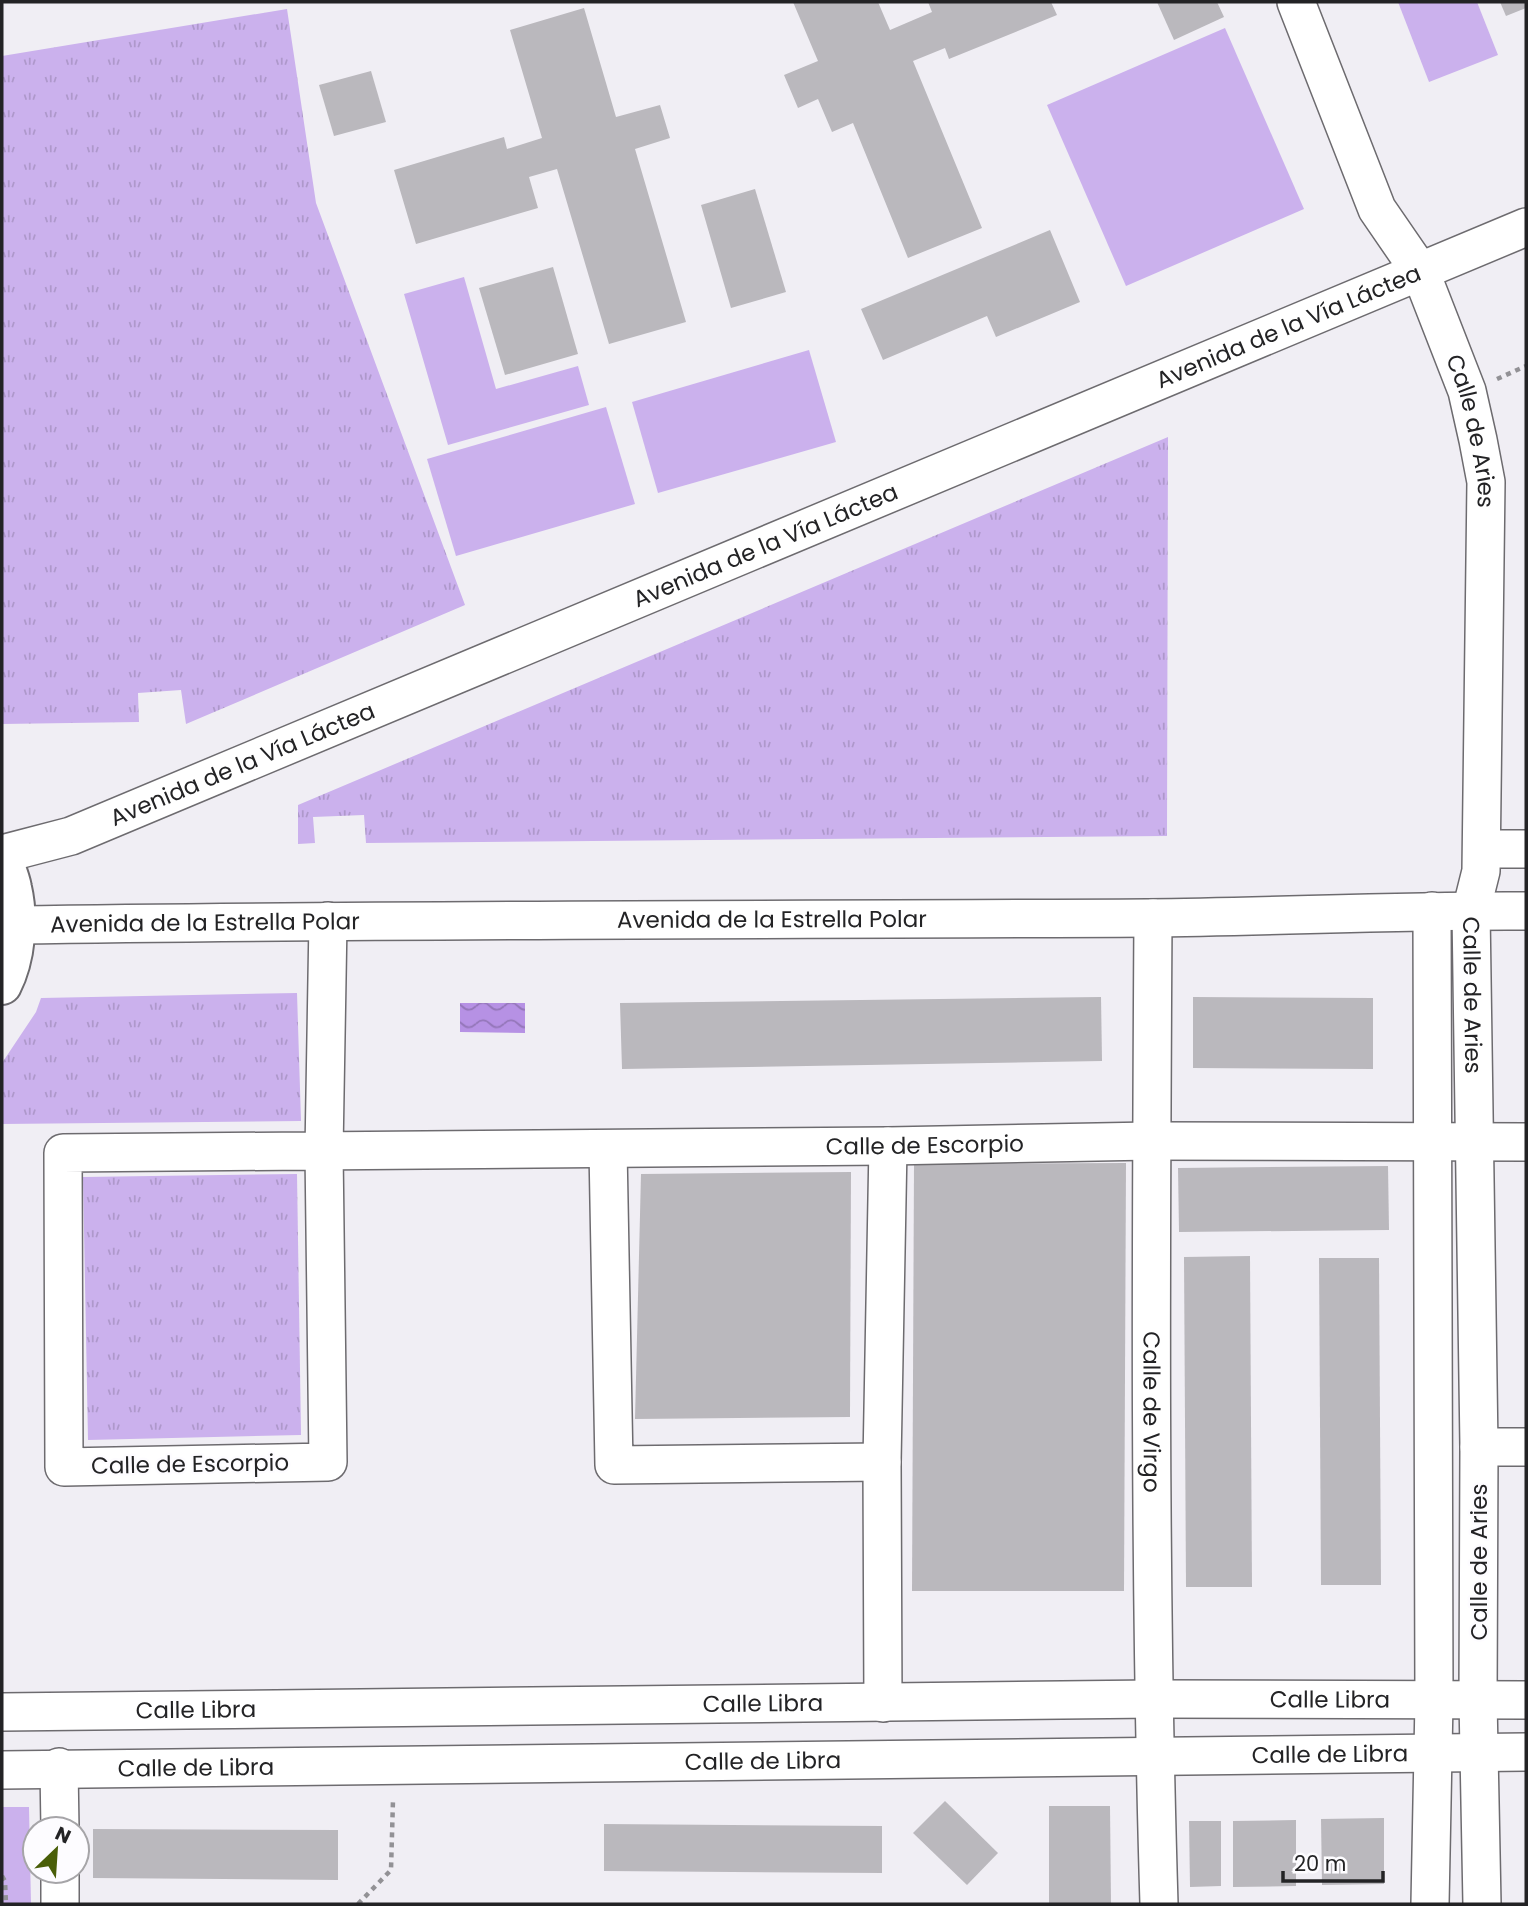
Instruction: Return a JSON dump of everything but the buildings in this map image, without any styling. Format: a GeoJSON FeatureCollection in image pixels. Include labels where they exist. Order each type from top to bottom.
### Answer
{"type":"FeatureCollection","features":[{"type":"Feature","properties":{"kind":"street","name":"Calle de Aries"},"geometry":{"type":"LineString","coordinates":[[1296,2],[1377,209],[1421,272],[1467,391],[1486,482],[1482,849],[1481,871],[1471,911],[1482,1904]]}},
{"type":"Feature","properties":{"kind":"street","name":"Avenida de la Vía Láctea"},"geometry":{"type":"LineString","coordinates":[[2,856],[71,836],[1526,227]]}},
{"type":"Feature","properties":{"kind":"street"},"geometry":{"type":"LineString","coordinates":[[1482,849],[1526,849]]}},
{"type":"Feature","properties":{"kind":"street"},"geometry":{"type":"LineString","coordinates":[[2,856],[13,889],[16,925],[7,974],[2,985]]}},
{"type":"Feature","properties":{"kind":"street","name":"Calle de Aries"},"geometry":{"type":"LineString","coordinates":[[1430,1904],[1434,1701],[1432,911]]}},
{"type":"Feature","properties":{"kind":"street","name":"Avenida de la Estrella Polar"},"geometry":{"type":"LineString","coordinates":[[16,925],[1153,918],[1526,911]]}},
{"type":"Feature","properties":{"kind":"street","name":"Calle de Virgo"},"geometry":{"type":"LineString","coordinates":[[1153,918],[1151,1141],[1154,1699],[1159,1904]]}},
{"type":"Feature","properties":{"kind":"street","name":"Calle de Escorpio"},"geometry":{"type":"LineString","coordinates":[[328,921],[324,1151],[328,1462],[64,1467],[63,1153],[324,1151],[608,1149],[888,1146],[1151,1141],[1526,1142]]}},
{"type":"Feature","properties":{"kind":"street"},"geometry":{"type":"LineString","coordinates":[[883,1703],[882,1462],[888,1146]]}},
{"type":"Feature","properties":{"kind":"street"},"geometry":{"type":"LineString","coordinates":[[608,1149],[614,1465],[882,1462]]}},
{"type":"Feature","properties":{"kind":"street"},"geometry":{"type":"LineString","coordinates":[[1479,1447],[1526,1447]]}},
{"type":"Feature","properties":{"kind":"street","name":"Calle Libra"},"geometry":{"type":"LineString","coordinates":[[2,1712],[1154,1699],[1526,1700]]}},
{"type":"Feature","properties":{"kind":"street","name":"Calle de Libra"},"geometry":{"type":"LineString","coordinates":[[2,1770],[59,1767],[1526,1752]]}},
{"type":"Feature","properties":{"kind":"street"},"geometry":{"type":"LineString","coordinates":[[59,1767],[60,1815]]}},
{"type":"Feature","properties":{"kind":"street"},"geometry":{"type":"LineString","coordinates":[[60,1885],[60,1904]]}},
{"type":"Feature","properties":{"kind":"path"},"geometry":{"type":"LineString","coordinates":[[358,1904],[391,1870],[394,1764]]}},
{"type":"Feature","properties":{"kind":"path"},"geometry":{"type":"LineString","coordinates":[[2,1876],[5,1881],[6,1904]]}},
{"type":"Feature","properties":{"kind":"green space"},"geometry":{"type":"Polygon","coordinates":[[[1398,2],[1477,2],[1498,55],[1429,82],[1398,2]]]}},
{"type":"Feature","properties":{"kind":"green space"},"geometry":{"type":"Polygon","coordinates":[[[287,9],[316,203],[465,605],[186,724],[181,690],[138,693],[139,722],[2,724],[2,56],[287,9]]]}},
{"type":"Feature","properties":{"kind":"green space"},"geometry":{"type":"Polygon","coordinates":[[[1225,28],[1304,209],[1126,286],[1047,105],[1225,28]]]}},
{"type":"Feature","properties":{"kind":"green space"},"geometry":{"type":"Polygon","coordinates":[[[464,277],[496,389],[578,366],[589,405],[448,445],[404,294],[464,277]]]}},
{"type":"Feature","properties":{"kind":"green space"},"geometry":{"type":"Polygon","coordinates":[[[809,350],[836,442],[658,493],[632,402],[809,350]]]}},
{"type":"Feature","properties":{"kind":"green space"},"geometry":{"type":"Polygon","coordinates":[[[606,407],[635,504],[456,556],[427,459],[606,407]]]}},
{"type":"Feature","properties":{"kind":"green space"},"geometry":{"type":"Polygon","coordinates":[[[1168,437],[1167,836],[366,843],[364,815],[313,817],[315,843],[298,844],[298,805],[1168,437]]]}},
{"type":"Feature","properties":{"kind":"green space"},"geometry":{"type":"Polygon","coordinates":[[[297,993],[301,1121],[2,1124],[2,1063],[36,1012],[41,998],[297,993]]]}},
{"type":"Feature","properties":{"kind":"green space"},"geometry":{"type":"Polygon","coordinates":[[[297,1174],[301,1435],[88,1440],[83,1177],[297,1174]]]}},
{"type":"Feature","properties":{"kind":"green space"},"geometry":{"type":"Polygon","coordinates":[[[2,1807],[29,1807],[29,1815],[21,1815],[21,1885],[31,1885],[31,1904],[2,1904],[2,1807]]]}},
{"type":"Feature","properties":{"kind":"water"},"geometry":{"type":"Polygon","coordinates":[[[460,1003],[525,1003],[525,1033],[460,1032],[460,1003]]]}}]}
